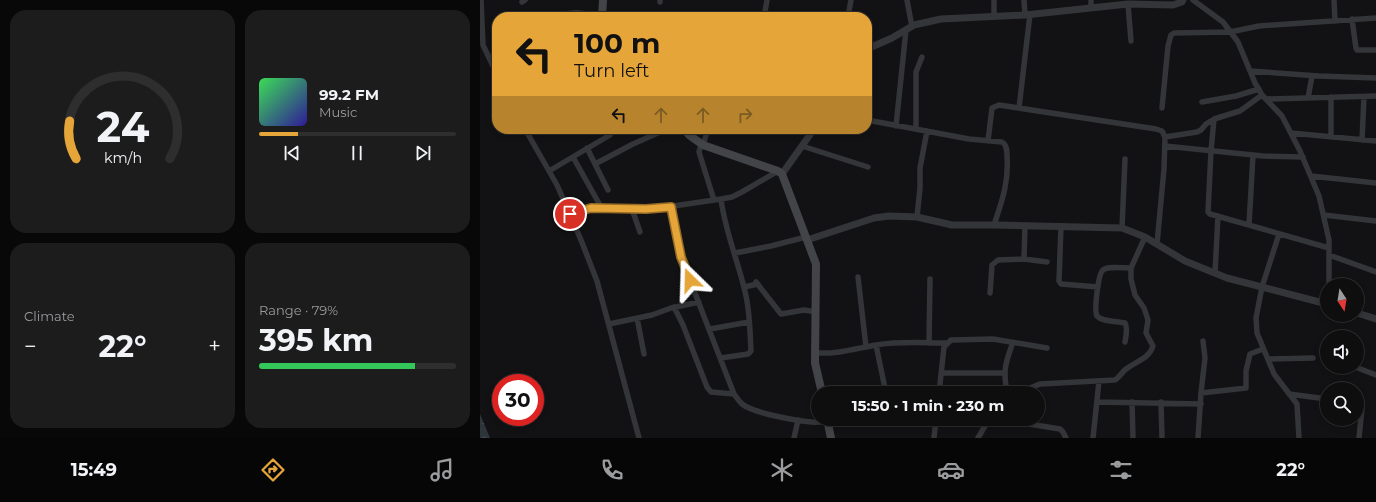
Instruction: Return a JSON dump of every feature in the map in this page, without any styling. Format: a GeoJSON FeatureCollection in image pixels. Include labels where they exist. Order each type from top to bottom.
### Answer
{"type":"FeatureCollection","features":[{"type":"Feature","properties":{"kind":"main road"},"geometry":{"type":"LineString","coordinates":[[602,0],[602,12]]}},
{"type":"Feature","properties":{"kind":"main road"},"geometry":{"type":"LineString","coordinates":[[688,134],[703,145],[780,173],[816,264],[815,354],[821,386]]}},
{"type":"Feature","properties":{"kind":"main road"},"geometry":{"type":"LineString","coordinates":[[829,426],[832,438]]}},
{"type":"Feature","properties":{"kind":"street"},"geometry":{"type":"LineString","coordinates":[[481,0],[483,45],[492,64]]}},
{"type":"Feature","properties":{"kind":"street"},"geometry":{"type":"LineString","coordinates":[[765,12],[767,0]]}},
{"type":"Feature","properties":{"kind":"street"},"geometry":{"type":"LineString","coordinates":[[849,12],[851,0]]}},
{"type":"Feature","properties":{"kind":"street"},"geometry":{"type":"LineString","coordinates":[[896,126],[909,29],[907,0]]}},
{"type":"Feature","properties":{"kind":"street"},"geometry":{"type":"LineString","coordinates":[[994,0],[994,16]]}},
{"type":"Feature","properties":{"kind":"street"},"geometry":{"type":"LineString","coordinates":[[1019,108],[1028,15],[1024,0]]}},
{"type":"Feature","properties":{"kind":"street"},"geometry":{"type":"LineString","coordinates":[[1091,8],[1092,0]]}},
{"type":"Feature","properties":{"kind":"street"},"geometry":{"type":"LineString","coordinates":[[872,47],[909,29],[941,20],[1028,15],[1128,4],[1174,5],[1182,2],[1183,0]]}},
{"type":"Feature","properties":{"kind":"street"},"geometry":{"type":"LineString","coordinates":[[1193,0],[1223,22],[1238,42],[1259,90],[1282,116],[1303,157],[1319,196],[1324,215],[1329,240],[1329,278]]}},
{"type":"Feature","properties":{"kind":"street"},"geometry":{"type":"LineString","coordinates":[[1334,0],[1335,20]]}},
{"type":"Feature","properties":{"kind":"street"},"geometry":{"type":"LineString","coordinates":[[1128,4],[1131,41]]}},
{"type":"Feature","properties":{"kind":"street"},"geometry":{"type":"LineString","coordinates":[[1162,108],[1168,46],[1171,35],[1179,32],[1230,32],[1259,26],[1376,18]]}},
{"type":"Feature","properties":{"kind":"street"},"geometry":{"type":"LineString","coordinates":[[1352,19],[1357,50],[1376,50]]}},
{"type":"Feature","properties":{"kind":"street"},"geometry":{"type":"LineString","coordinates":[[916,129],[916,72],[922,57]]}},
{"type":"Feature","properties":{"kind":"street"},"geometry":{"type":"LineString","coordinates":[[1250,71],[1312,76],[1376,78]]}},
{"type":"Feature","properties":{"kind":"street"},"geometry":{"type":"LineString","coordinates":[[1308,98],[1312,76]]}},
{"type":"Feature","properties":{"kind":"street"},"geometry":{"type":"LineString","coordinates":[[1202,102],[1259,90]]}},
{"type":"Feature","properties":{"kind":"street"},"geometry":{"type":"LineString","coordinates":[[1165,137],[1197,132],[1214,119],[1240,112],[1264,97],[1308,98],[1376,96]]}},
{"type":"Feature","properties":{"kind":"street"},"geometry":{"type":"LineString","coordinates":[[1331,97],[1331,137]]}},
{"type":"Feature","properties":{"kind":"street"},"geometry":{"type":"LineString","coordinates":[[1362,140],[1364,97]]}},
{"type":"Feature","properties":{"kind":"street"},"geometry":{"type":"LineString","coordinates":[[988,141],[992,108],[999,105],[1156,128],[1162,131],[1165,137],[1165,146],[1157,244]]}},
{"type":"Feature","properties":{"kind":"street"},"geometry":{"type":"LineString","coordinates":[[1214,119],[1210,151],[1208,212],[1210,214],[1329,248]]}},
{"type":"Feature","properties":{"kind":"street"},"geometry":{"type":"LineString","coordinates":[[872,121],[988,141],[1002,142],[1005,144],[1007,148],[1008,172],[1004,196],[994,225]]}},
{"type":"Feature","properties":{"kind":"street"},"geometry":{"type":"LineString","coordinates":[[917,218],[920,168],[928,131]]}},
{"type":"Feature","properties":{"kind":"street"},"geometry":{"type":"LineString","coordinates":[[1291,133],[1376,142]]}},
{"type":"Feature","properties":{"kind":"street"},"geometry":{"type":"LineString","coordinates":[[528,134],[557,185],[597,281],[639,438]]}},
{"type":"Feature","properties":{"kind":"street"},"geometry":{"type":"LineString","coordinates":[[595,164],[656,134]]}},
{"type":"Feature","properties":{"kind":"street"},"geometry":{"type":"LineString","coordinates":[[706,134],[699,152],[714,200]]}},
{"type":"Feature","properties":{"kind":"street"},"geometry":{"type":"LineString","coordinates":[[570,214],[591,208],[660,208],[721,200],[732,197],[780,173],[810,134]]}},
{"type":"Feature","properties":{"kind":"street"},"geometry":{"type":"LineString","coordinates":[[549,171],[610,135]]}},
{"type":"Feature","properties":{"kind":"street"},"geometry":{"type":"LineString","coordinates":[[802,146],[868,167]]}},
{"type":"Feature","properties":{"kind":"street"},"geometry":{"type":"LineString","coordinates":[[1165,146],[1253,155],[1303,157]]}},
{"type":"Feature","properties":{"kind":"street"},"geometry":{"type":"LineString","coordinates":[[587,148],[608,190]]}},
{"type":"Feature","properties":{"kind":"street"},"geometry":{"type":"LineString","coordinates":[[1249,225],[1253,155]]}},
{"type":"Feature","properties":{"kind":"street"},"geometry":{"type":"LineString","coordinates":[[573,157],[601,207]]}},
{"type":"Feature","properties":{"kind":"street"},"geometry":{"type":"LineString","coordinates":[[1122,228],[1125,159]]}},
{"type":"Feature","properties":{"kind":"street"},"geometry":{"type":"LineString","coordinates":[[1311,176],[1376,183]]}},
{"type":"Feature","properties":{"kind":"street"},"geometry":{"type":"LineString","coordinates":[[721,200],[725,223],[744,287],[751,351],[748,354],[721,358]]}},
{"type":"Feature","properties":{"kind":"street"},"geometry":{"type":"LineString","coordinates":[[671,207],[681,257],[734,394],[744,405],[757,411],[811,422]]}},
{"type":"Feature","properties":{"kind":"street"},"geometry":{"type":"LineString","coordinates":[[632,209],[640,232]]}},
{"type":"Feature","properties":{"kind":"street"},"geometry":{"type":"LineString","coordinates":[[1324,215],[1376,221]]}},
{"type":"Feature","properties":{"kind":"street"},"geometry":{"type":"LineString","coordinates":[[735,253],[806,238],[874,218],[890,216],[917,218],[952,226],[1025,225],[1122,228],[1145,237],[1185,261],[1227,278],[1320,302]]}},
{"type":"Feature","properties":{"kind":"street"},"geometry":{"type":"LineString","coordinates":[[1215,273],[1218,216]]}},
{"type":"Feature","properties":{"kind":"street"},"geometry":{"type":"LineString","coordinates":[[1024,259],[1025,225]]}},
{"type":"Feature","properties":{"kind":"street"},"geometry":{"type":"LineString","coordinates":[[1061,226],[1059,281],[1061,284],[1098,287]]}},
{"type":"Feature","properties":{"kind":"street"},"geometry":{"type":"LineString","coordinates":[[1279,234],[1262,287],[1256,318],[1257,333],[1274,374],[1297,404],[1299,438]]}},
{"type":"Feature","properties":{"kind":"street"},"geometry":{"type":"LineString","coordinates":[[1035,386],[1040,384],[1115,380],[1126,369],[1144,358],[1151,351],[1153,346],[1146,333],[1148,320],[1144,308],[1135,295],[1133,289],[1131,268],[1145,237]]}},
{"type":"Feature","properties":{"kind":"street"},"geometry":{"type":"LineString","coordinates":[[1329,255],[1376,272]]}},
{"type":"Feature","properties":{"kind":"street"},"geometry":{"type":"LineString","coordinates":[[990,293],[992,265],[998,260],[1024,259],[1047,262]]}},
{"type":"Feature","properties":{"kind":"street"},"geometry":{"type":"LineString","coordinates":[[1126,342],[1127,331],[1125,323],[1101,319],[1097,316],[1096,311],[1098,287],[1103,269],[1131,268]]}},
{"type":"Feature","properties":{"kind":"street"},"geometry":{"type":"LineString","coordinates":[[858,277],[866,348]]}},
{"type":"Feature","properties":{"kind":"street"},"geometry":{"type":"LineString","coordinates":[[929,343],[930,279]]}},
{"type":"Feature","properties":{"kind":"street"},"geometry":{"type":"LineString","coordinates":[[744,287],[757,283],[781,314],[804,310],[816,312]]}},
{"type":"Feature","properties":{"kind":"street"},"geometry":{"type":"LineString","coordinates":[[609,324],[652,315],[674,307],[699,302]]}},
{"type":"Feature","properties":{"kind":"street"},"geometry":{"type":"LineString","coordinates":[[674,307],[683,325],[707,387],[712,392],[734,394]]}},
{"type":"Feature","properties":{"kind":"street"},"geometry":{"type":"LineString","coordinates":[[1364,315],[1376,319]]}},
{"type":"Feature","properties":{"kind":"street"},"geometry":{"type":"LineString","coordinates":[[637,318],[644,354]]}},
{"type":"Feature","properties":{"kind":"street"},"geometry":{"type":"LineString","coordinates":[[710,329],[749,322]]}},
{"type":"Feature","properties":{"kind":"street"},"geometry":{"type":"LineString","coordinates":[[940,386],[944,347],[951,340],[994,339],[1047,348]]}},
{"type":"Feature","properties":{"kind":"street"},"geometry":{"type":"LineString","coordinates":[[1198,438],[1205,358],[1203,341]]}},
{"type":"Feature","properties":{"kind":"street"},"geometry":{"type":"LineString","coordinates":[[1006,386],[1005,365],[1013,342]]}},
{"type":"Feature","properties":{"kind":"street"},"geometry":{"type":"LineString","coordinates":[[815,354],[842,353],[876,345],[895,343],[948,343]]}},
{"type":"Feature","properties":{"kind":"street"},"geometry":{"type":"LineString","coordinates":[[876,345],[885,386]]}},
{"type":"Feature","properties":{"kind":"street"},"geometry":{"type":"LineString","coordinates":[[1201,393],[1246,388],[1246,371],[1250,354],[1263,349]]}},
{"type":"Feature","properties":{"kind":"street"},"geometry":{"type":"LineString","coordinates":[[1268,359],[1313,358]]}},
{"type":"Feature","properties":{"kind":"street"},"geometry":{"type":"LineString","coordinates":[[1364,370],[1376,375]]}},
{"type":"Feature","properties":{"kind":"street"},"geometry":{"type":"LineString","coordinates":[[941,373],[1005,373]]}},
{"type":"Feature","properties":{"kind":"street"},"geometry":{"type":"LineString","coordinates":[[1093,438],[1099,381]]}},
{"type":"Feature","properties":{"kind":"street"},"geometry":{"type":"LineString","coordinates":[[1289,394],[1320,398]]}},
{"type":"Feature","properties":{"kind":"street"},"geometry":{"type":"LineString","coordinates":[[1097,402],[1162,402],[1201,404]]}},
{"type":"Feature","properties":{"kind":"street"},"geometry":{"type":"LineString","coordinates":[[1132,402],[1133,438]]}},
{"type":"Feature","properties":{"kind":"street"},"geometry":{"type":"LineString","coordinates":[[1162,402],[1162,438]]}},
{"type":"Feature","properties":{"kind":"street"},"geometry":{"type":"LineString","coordinates":[[794,438],[798,420]]}},
{"type":"Feature","properties":{"kind":"street"},"geometry":{"type":"LineString","coordinates":[[934,438],[935,426]]}},
{"type":"Feature","properties":{"kind":"street"},"geometry":{"type":"LineString","coordinates":[[979,438],[985,426]]}},
{"type":"Feature","properties":{"kind":"street"},"geometry":{"type":"LineString","coordinates":[[1041,426],[1060,429],[1066,438]]}},
{"type":"Feature","properties":{"kind":"street"},"geometry":{"type":"LineString","coordinates":[[1359,438],[1360,426]]}},
{"type":"Feature","properties":{"kind":"water"},"geometry":{"type":"Polygon","coordinates":[[[480,414],[490,438],[480,438],[480,414]]]}},
{"type":"Feature","properties":{"kind":"route"},"geometry":{"type":"LineString","coordinates":[[570,214],[581,210],[601,207],[646,209],[671,207],[681,257],[690,280]]}}]}
